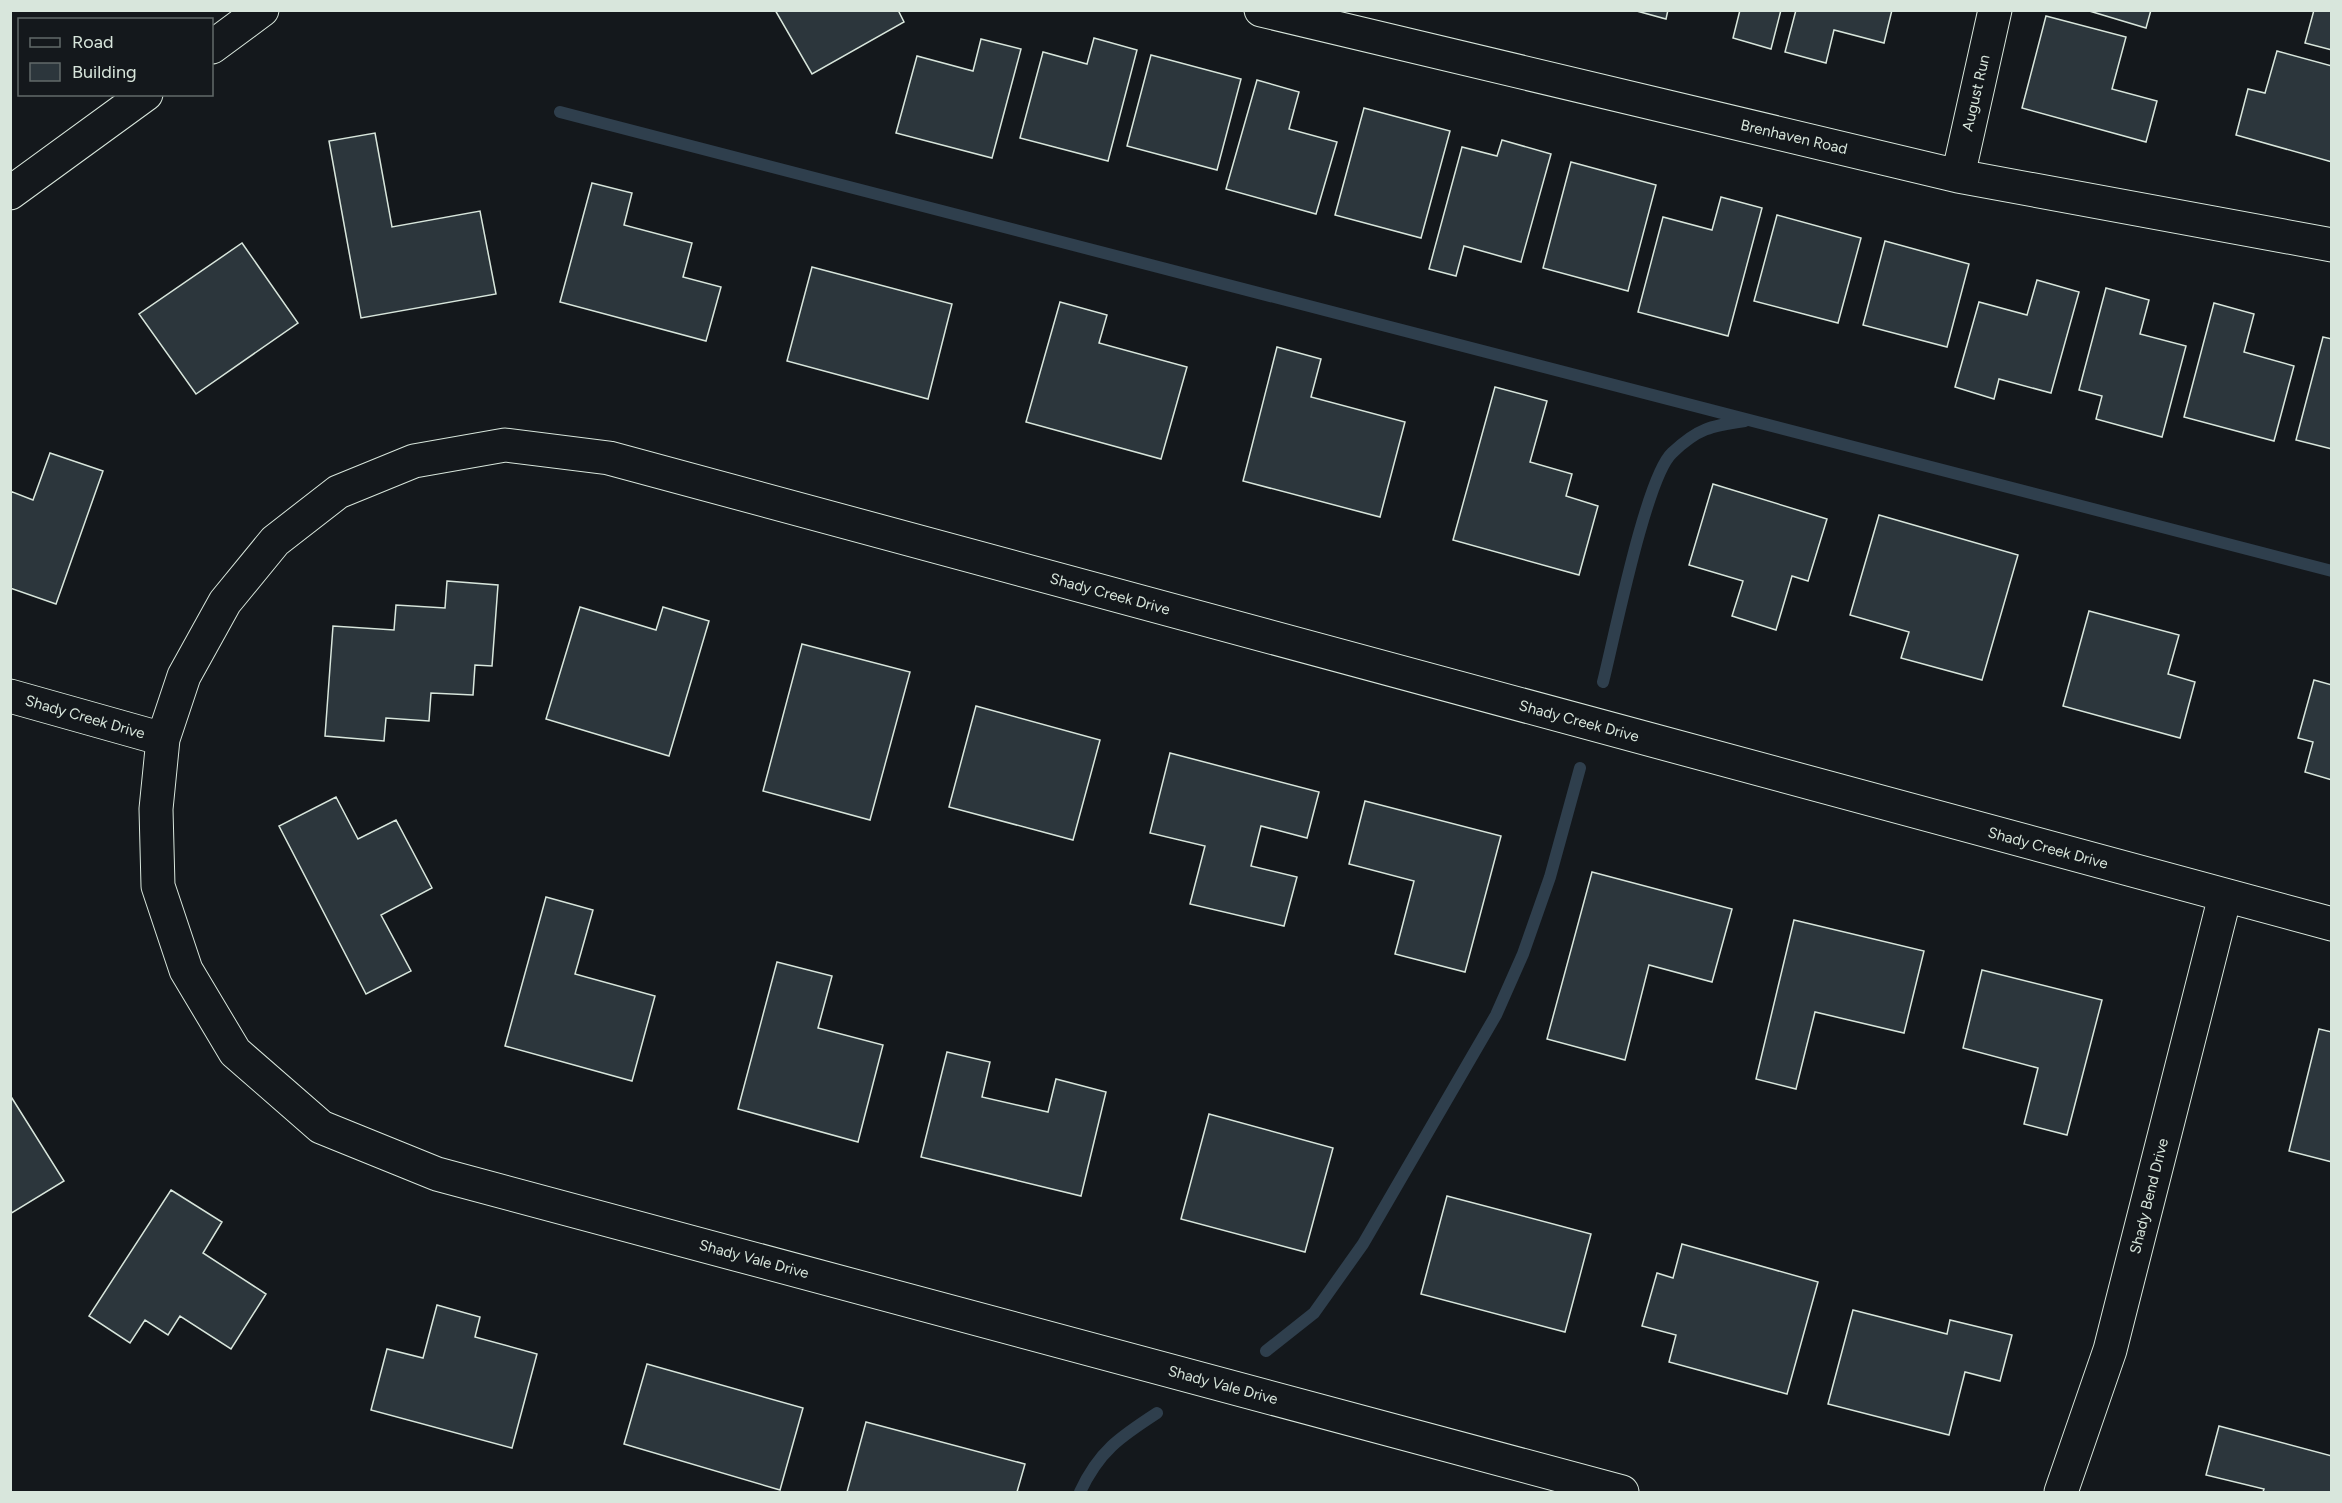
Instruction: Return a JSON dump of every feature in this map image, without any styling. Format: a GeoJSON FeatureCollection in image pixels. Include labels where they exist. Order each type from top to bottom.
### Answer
{"type":"FeatureCollection","features":[{"type":"Feature","properties":{"kind":"street"},"geometry":{"type":"LineString","coordinates":[[213,46],[262,10]]}},
{"type":"Feature","properties":{"kind":"street","name":"Brenhaven Road"},"geometry":{"type":"LineString","coordinates":[[1261,10],[1958,176],[2331,245]]}},
{"type":"Feature","properties":{"kind":"street","name":"August Run"},"geometry":{"type":"LineString","coordinates":[[1958,176],[1995,10]]}},
{"type":"Feature","properties":{"kind":"street"},"geometry":{"type":"LineString","coordinates":[[10,193],[143,96]]}},
{"type":"Feature","properties":{"kind":"street","name":"Shady Creek Drive"},"geometry":{"type":"LineString","coordinates":[[10,696],[163,739],[184,676],[225,602],[275,542],[338,492],[414,461],[505,446],[609,458],[2331,924]]}},
{"type":"Feature","properties":{"kind":"street","name":"Shady Vale Drive"},"geometry":{"type":"LineString","coordinates":[[163,739],[156,809],[158,886],[186,970],[235,1052],[321,1127],[437,1174],[1622,1492]]}},
{"type":"Feature","properties":{"kind":"street","name":"Shady Bend Drive"},"geometry":{"type":"LineString","coordinates":[[2061,1492],[2110,1350],[2225,896]]}},
{"type":"Feature","properties":{"kind":"building"},"geometry":{"type":"Polygon","coordinates":[[[775,10],[898,10],[904,22],[812,74],[775,10]]]}},
{"type":"Feature","properties":{"kind":"building"},"geometry":{"type":"Polygon","coordinates":[[[1633,10],[1668,10],[1666,19],[1633,10]]]}},
{"type":"Feature","properties":{"kind":"building"},"geometry":{"type":"Polygon","coordinates":[[[1740,10],[1781,10],[1771,49],[1733,38],[1740,10]]]}},
{"type":"Feature","properties":{"kind":"building"},"geometry":{"type":"Polygon","coordinates":[[[1796,10],[1892,10],[1884,43],[1834,30],[1826,63],[1785,52],[1796,10]]]}},
{"type":"Feature","properties":{"kind":"building"},"geometry":{"type":"Polygon","coordinates":[[[2086,10],[2151,10],[2146,28],[2086,10]]]}},
{"type":"Feature","properties":{"kind":"building"},"geometry":{"type":"Polygon","coordinates":[[[2314,10],[2332,10],[2332,50],[2305,43],[2314,10]]]}},
{"type":"Feature","properties":{"kind":"building"},"geometry":{"type":"Polygon","coordinates":[[[2046,16],[2126,37],[2112,89],[2157,101],[2146,142],[2022,108],[2046,16]]]}},
{"type":"Feature","properties":{"kind":"building"},"geometry":{"type":"Polygon","coordinates":[[[1094,38],[1137,50],[1108,161],[1020,138],[1043,52],[1087,64],[1094,38]]]}},
{"type":"Feature","properties":{"kind":"building"},"geometry":{"type":"Polygon","coordinates":[[[981,39],[1021,49],[992,158],[896,133],[917,56],[973,71],[981,39]]]}},
{"type":"Feature","properties":{"kind":"building"},"geometry":{"type":"Polygon","coordinates":[[[2277,51],[2332,66],[2332,162],[2236,135],[2248,89],[2265,93],[2277,51]]]}},
{"type":"Feature","properties":{"kind":"building"},"geometry":{"type":"Polygon","coordinates":[[[1151,55],[1241,79],[1217,170],[1127,146],[1151,55]]]}},
{"type":"Feature","properties":{"kind":"building"},"geometry":{"type":"Polygon","coordinates":[[[1257,80],[1299,92],[1289,129],[1337,142],[1316,214],[1226,189],[1257,80]]]}},
{"type":"Feature","properties":{"kind":"building"},"geometry":{"type":"Polygon","coordinates":[[[1364,108],[1450,131],[1421,238],[1335,215],[1364,108]]]}},
{"type":"Feature","properties":{"kind":"building"},"geometry":{"type":"Polygon","coordinates":[[[375,133],[392,227],[480,211],[496,294],[361,318],[329,141],[375,133]]]}},
{"type":"Feature","properties":{"kind":"building"},"geometry":{"type":"Polygon","coordinates":[[[1502,140],[1551,154],[1521,262],[1464,246],[1456,276],[1429,269],[1462,147],[1497,156],[1502,140]]]}},
{"type":"Feature","properties":{"kind":"building"},"geometry":{"type":"Polygon","coordinates":[[[1571,162],[1656,185],[1628,291],[1543,268],[1571,162]]]}},
{"type":"Feature","properties":{"kind":"building"},"geometry":{"type":"Polygon","coordinates":[[[592,183],[632,193],[624,225],[692,243],[683,277],[721,287],[706,341],[560,302],[592,183]]]}},
{"type":"Feature","properties":{"kind":"building"},"geometry":{"type":"Polygon","coordinates":[[[1721,197],[1762,208],[1728,336],[1638,312],[1663,217],[1712,230],[1721,197]]]}},
{"type":"Feature","properties":{"kind":"building"},"geometry":{"type":"Polygon","coordinates":[[[1777,215],[1861,238],[1838,323],[1754,301],[1777,215]]]}},
{"type":"Feature","properties":{"kind":"building"},"geometry":{"type":"Polygon","coordinates":[[[1885,241],[1969,264],[1947,347],[1863,325],[1885,241]]]}},
{"type":"Feature","properties":{"kind":"building"},"geometry":{"type":"Polygon","coordinates":[[[242,243],[298,323],[196,394],[139,314],[242,243]]]}},
{"type":"Feature","properties":{"kind":"building"},"geometry":{"type":"Polygon","coordinates":[[[812,267],[952,304],[928,399],[787,361],[812,267]]]}},
{"type":"Feature","properties":{"kind":"building"},"geometry":{"type":"Polygon","coordinates":[[[2037,280],[2079,292],[2051,393],[1999,379],[1994,399],[1955,387],[1979,302],[2027,315],[2037,280]]]}},
{"type":"Feature","properties":{"kind":"building"},"geometry":{"type":"Polygon","coordinates":[[[2106,288],[2149,300],[2140,334],[2186,346],[2162,437],[2096,419],[2102,396],[2079,390],[2106,288]]]}},
{"type":"Feature","properties":{"kind":"building"},"geometry":{"type":"Polygon","coordinates":[[[1060,302],[1107,315],[1099,343],[1187,367],[1161,459],[1026,422],[1060,302]]]}},
{"type":"Feature","properties":{"kind":"building"},"geometry":{"type":"Polygon","coordinates":[[[2214,303],[2254,314],[2244,352],[2294,366],[2274,441],[2184,417],[2214,303]]]}},
{"type":"Feature","properties":{"kind":"building"},"geometry":{"type":"Polygon","coordinates":[[[2323,337],[2332,339],[2332,449],[2296,440],[2323,337]]]}},
{"type":"Feature","properties":{"kind":"building"},"geometry":{"type":"Polygon","coordinates":[[[1277,347],[1321,359],[1311,397],[1405,422],[1380,517],[1243,481],[1277,347]]]}},
{"type":"Feature","properties":{"kind":"building"},"geometry":{"type":"Polygon","coordinates":[[[1495,387],[1547,401],[1530,462],[1572,474],[1566,496],[1598,506],[1579,575],[1453,540],[1495,387]]]}},
{"type":"Feature","properties":{"kind":"building"},"geometry":{"type":"Polygon","coordinates":[[[50,453],[103,471],[56,604],[10,588],[10,491],[33,500],[50,453]]]}},
{"type":"Feature","properties":{"kind":"building"},"geometry":{"type":"Polygon","coordinates":[[[1713,484],[1827,519],[1808,581],[1792,576],[1776,630],[1732,616],[1743,581],[1689,565],[1713,484]]]}},
{"type":"Feature","properties":{"kind":"building"},"geometry":{"type":"Polygon","coordinates":[[[1879,515],[2018,555],[1982,680],[1901,658],[1909,632],[1850,615],[1879,515]]]}},
{"type":"Feature","properties":{"kind":"building"},"geometry":{"type":"Polygon","coordinates":[[[447,581],[498,585],[492,666],[475,665],[473,695],[431,693],[429,721],[386,718],[384,741],[325,736],[333,626],[394,630],[396,605],[445,608],[447,581]]]}},
{"type":"Feature","properties":{"kind":"building"},"geometry":{"type":"Polygon","coordinates":[[[580,607],[656,630],[663,607],[709,621],[669,756],[546,719],[580,607]]]}},
{"type":"Feature","properties":{"kind":"building"},"geometry":{"type":"Polygon","coordinates":[[[2089,611],[2179,635],[2168,674],[2195,682],[2180,738],[2063,706],[2089,611]]]}},
{"type":"Feature","properties":{"kind":"building"},"geometry":{"type":"Polygon","coordinates":[[[802,644],[910,672],[870,820],[763,791],[802,644]]]}},
{"type":"Feature","properties":{"kind":"building"},"geometry":{"type":"Polygon","coordinates":[[[2314,680],[2332,685],[2332,780],[2305,772],[2313,742],[2298,738],[2314,680]]]}},
{"type":"Feature","properties":{"kind":"building"},"geometry":{"type":"Polygon","coordinates":[[[976,706],[1100,740],[1073,840],[949,807],[976,706]]]}},
{"type":"Feature","properties":{"kind":"building"},"geometry":{"type":"Polygon","coordinates":[[[1170,753],[1319,792],[1307,838],[1261,826],[1251,866],[1297,877],[1284,926],[1190,904],[1205,846],[1150,833],[1170,753]]]}},
{"type":"Feature","properties":{"kind":"building"},"geometry":{"type":"Polygon","coordinates":[[[336,797],[358,839],[396,820],[432,888],[381,915],[411,971],[366,994],[279,826],[336,797]]]}},
{"type":"Feature","properties":{"kind":"building"},"geometry":{"type":"Polygon","coordinates":[[[1365,801],[1501,836],[1465,972],[1395,954],[1414,881],[1349,864],[1365,801]]]}},
{"type":"Feature","properties":{"kind":"building"},"geometry":{"type":"Polygon","coordinates":[[[1592,872],[1732,909],[1712,982],[1649,965],[1625,1060],[1547,1039],[1592,872]]]}},
{"type":"Feature","properties":{"kind":"building"},"geometry":{"type":"Polygon","coordinates":[[[546,897],[593,910],[575,974],[655,996],[632,1081],[505,1046],[546,897]]]}},
{"type":"Feature","properties":{"kind":"building"},"geometry":{"type":"Polygon","coordinates":[[[1794,920],[1924,951],[1904,1033],[1815,1012],[1796,1089],[1756,1079],[1794,920]]]}},
{"type":"Feature","properties":{"kind":"building"},"geometry":{"type":"Polygon","coordinates":[[[777,962],[832,976],[818,1028],[883,1045],[858,1142],[738,1109],[777,962]]]}},
{"type":"Feature","properties":{"kind":"building"},"geometry":{"type":"Polygon","coordinates":[[[1982,970],[2102,1000],[2067,1135],[2024,1124],[2038,1068],[1963,1048],[1982,970]]]}},
{"type":"Feature","properties":{"kind":"building"},"geometry":{"type":"Polygon","coordinates":[[[2319,1029],[2332,1032],[2332,1162],[2289,1151],[2319,1029]]]}},
{"type":"Feature","properties":{"kind":"building"},"geometry":{"type":"Polygon","coordinates":[[[947,1052],[990,1062],[982,1097],[1048,1112],[1056,1079],[1106,1092],[1081,1196],[921,1157],[947,1052]]]}},
{"type":"Feature","properties":{"kind":"building"},"geometry":{"type":"Polygon","coordinates":[[[10,1095],[64,1181],[10,1214],[10,1095]]]}},
{"type":"Feature","properties":{"kind":"building"},"geometry":{"type":"Polygon","coordinates":[[[1209,1114],[1333,1148],[1305,1252],[1181,1219],[1209,1114]]]}},
{"type":"Feature","properties":{"kind":"building"},"geometry":{"type":"Polygon","coordinates":[[[171,1190],[222,1222],[203,1253],[266,1294],[231,1349],[180,1316],[168,1335],[145,1320],[130,1343],[89,1316],[171,1190]]]}},
{"type":"Feature","properties":{"kind":"building"},"geometry":{"type":"Polygon","coordinates":[[[1447,1196],[1591,1234],[1565,1332],[1421,1294],[1447,1196]]]}},
{"type":"Feature","properties":{"kind":"building"},"geometry":{"type":"Polygon","coordinates":[[[1682,1244],[1818,1282],[1787,1394],[1669,1362],[1676,1335],[1642,1326],[1657,1273],[1673,1278],[1682,1244]]]}},
{"type":"Feature","properties":{"kind":"building"},"geometry":{"type":"Polygon","coordinates":[[[437,1305],[480,1317],[475,1337],[537,1354],[512,1448],[371,1410],[387,1349],[423,1358],[437,1305]]]}},
{"type":"Feature","properties":{"kind":"building"},"geometry":{"type":"Polygon","coordinates":[[[1853,1310],[1947,1334],[1950,1320],[2012,1335],[2000,1381],[1965,1372],[1949,1435],[1828,1404],[1853,1310]]]}},
{"type":"Feature","properties":{"kind":"building"},"geometry":{"type":"Polygon","coordinates":[[[647,1364],[803,1408],[780,1490],[624,1444],[647,1364]]]}},
{"type":"Feature","properties":{"kind":"building"},"geometry":{"type":"Polygon","coordinates":[[[866,1422],[1025,1464],[1017,1492],[847,1492],[866,1422]]]}},
{"type":"Feature","properties":{"kind":"building"},"geometry":{"type":"Polygon","coordinates":[[[2219,1426],[2332,1456],[2332,1492],[2263,1492],[2264,1489],[2206,1475],[2219,1426]]]}},
{"type":"Feature","properties":{"kind":"waterway"},"geometry":{"type":"LineString","coordinates":[[560,112],[2332,571]]}},
{"type":"Feature","properties":{"kind":"waterway"},"geometry":{"type":"LineString","coordinates":[[1603,682],[1632,560],[1662,468],[1672,453],[1698,433],[1714,427],[1745,421]]}},
{"type":"Feature","properties":{"kind":"waterway"},"geometry":{"type":"LineString","coordinates":[[1266,1351],[1314,1313],[1363,1244],[1496,1015],[1523,954],[1550,877],[1580,768]]}},
{"type":"Feature","properties":{"kind":"waterway"},"geometry":{"type":"LineString","coordinates":[[1080,1492],[1103,1455],[1121,1438],[1157,1413]]}}]}
